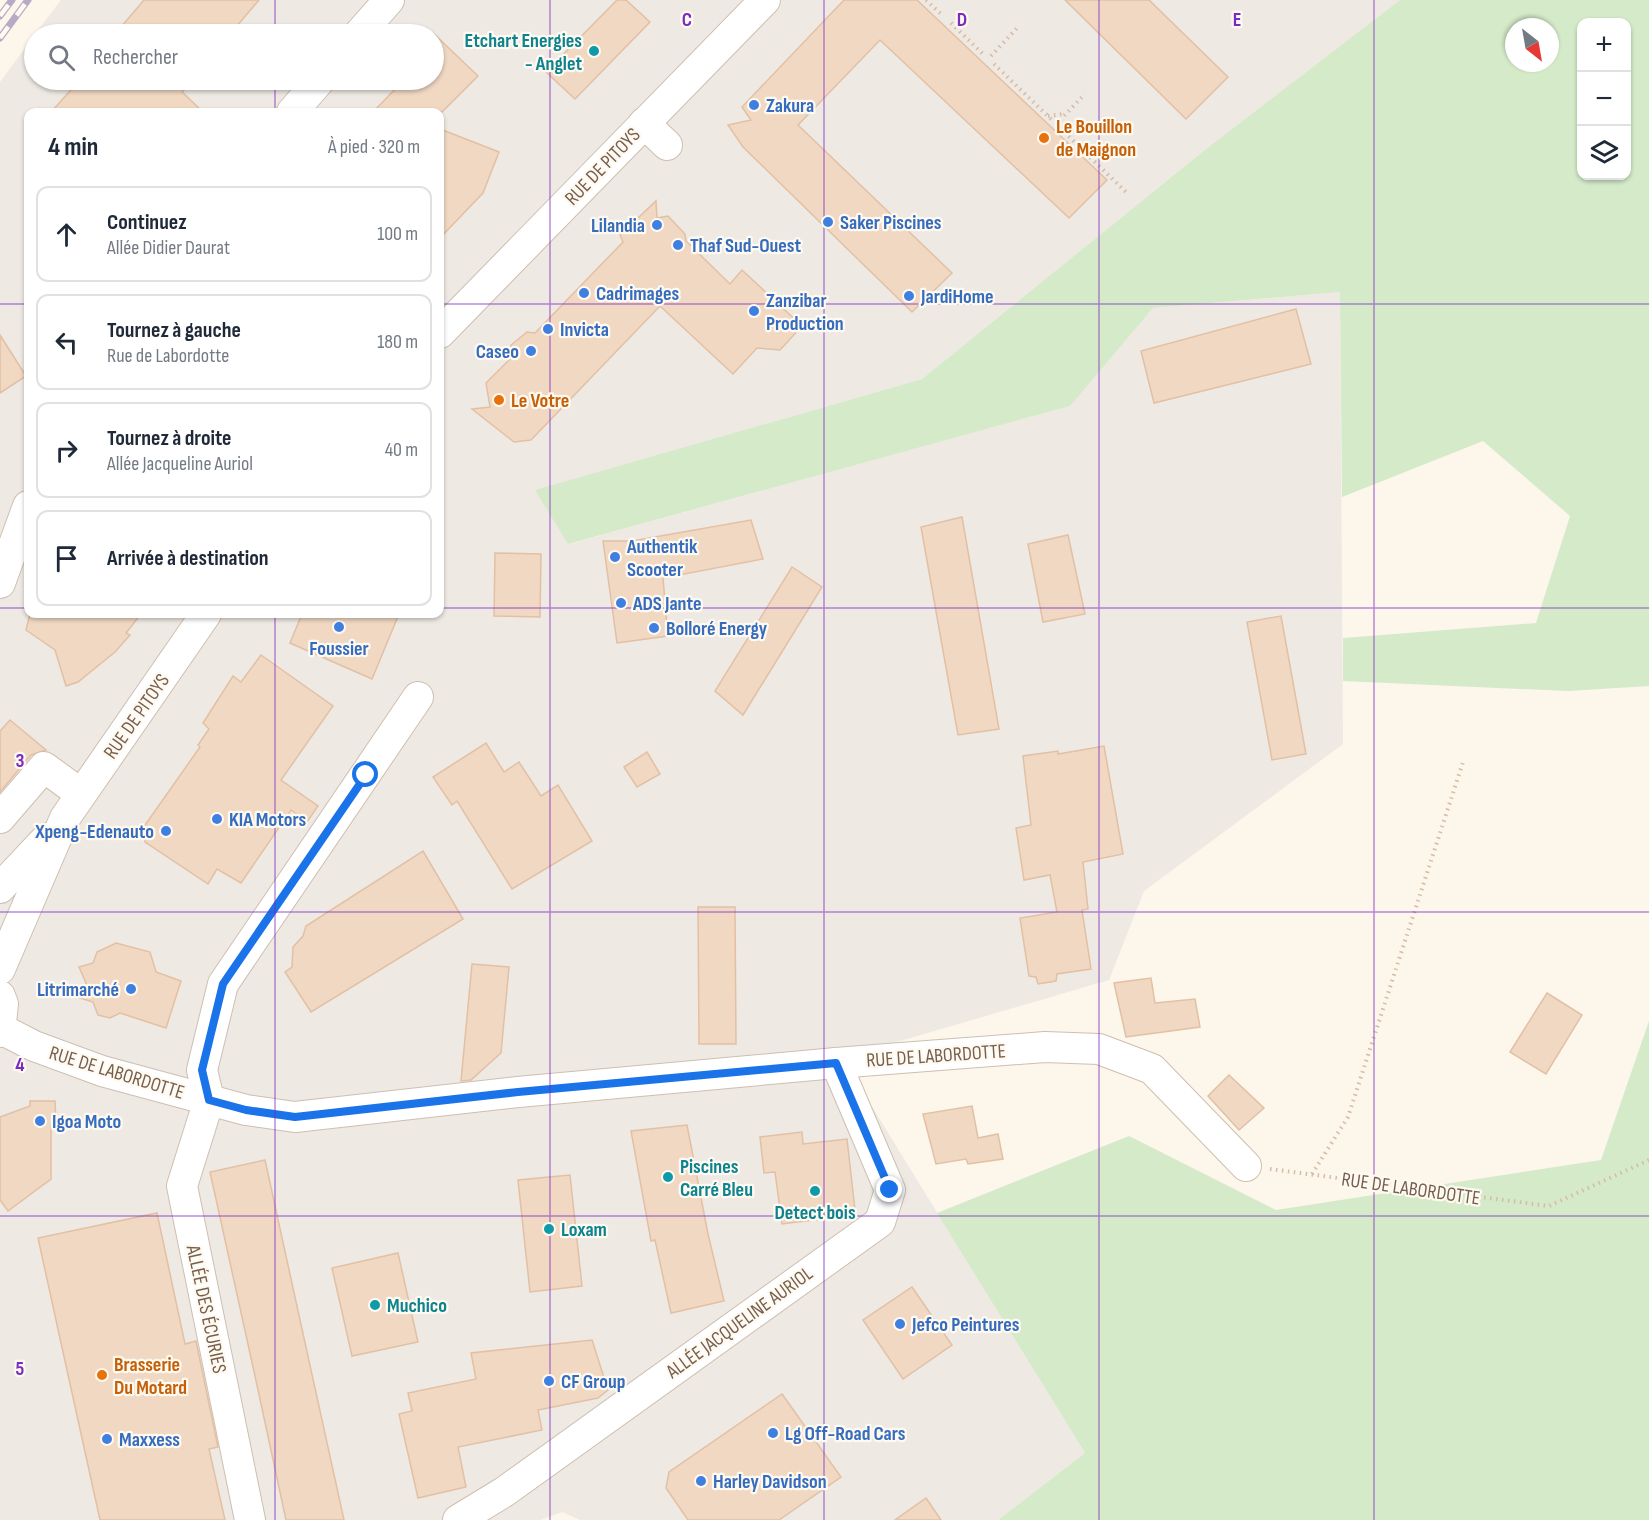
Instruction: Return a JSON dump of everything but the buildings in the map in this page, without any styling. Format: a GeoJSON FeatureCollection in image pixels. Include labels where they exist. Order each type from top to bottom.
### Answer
{"type":"FeatureCollection","features":[{"type":"Feature","properties":{"kind":"street"},"geometry":{"type":"LineString","coordinates":[[368,24],[389,0]]}},
{"type":"Feature","properties":{"kind":"street","name":"RUE DE PITOYS"},"geometry":{"type":"LineString","coordinates":[[444,329],[765,0]]}},
{"type":"Feature","properties":{"kind":"street"},"geometry":{"type":"LineString","coordinates":[[296,108],[311,90]]}},
{"type":"Feature","properties":{"kind":"street"},"geometry":{"type":"LineString","coordinates":[[644,123],[667,145]]}},
{"type":"Feature","properties":{"kind":"street"},"geometry":{"type":"LineString","coordinates":[[0,583],[24,517]]}},
{"type":"Feature","properties":{"kind":"street","name":"RUE DE PITOYS"},"geometry":{"type":"LineString","coordinates":[[73,806],[203,618]]}},
{"type":"Feature","properties":{"kind":"street"},"geometry":{"type":"LineString","coordinates":[[209,1100],[202,1070],[223,984],[418,697]]}},
{"type":"Feature","properties":{"kind":"street"},"geometry":{"type":"LineString","coordinates":[[0,818],[44,767],[73,806]]}},
{"type":"Feature","properties":{"kind":"street"},"geometry":{"type":"LineString","coordinates":[[0,888],[73,806]]}},
{"type":"Feature","properties":{"kind":"street"},"geometry":{"type":"LineString","coordinates":[[0,969],[73,806]]}},
{"type":"Feature","properties":{"kind":"street"},"geometry":{"type":"LineString","coordinates":[[0,996],[3,1004],[1,1031]]}},
{"type":"Feature","properties":{"kind":"street","name":"RUE DE LABORDOTTE"},"geometry":{"type":"LineString","coordinates":[[1,1031],[75,1062],[246,1110],[295,1117],[518,1092],[836,1063],[1045,1047],[1099,1049],[1152,1069],[1246,1166]]}},
{"type":"Feature","properties":{"kind":"street","name":"ALLÉE JACQUELINE AURIOL"},"geometry":{"type":"LineString","coordinates":[[458,1520],[504,1492],[880,1222],[890,1190],[836,1063]]}},
{"type":"Feature","properties":{"kind":"street","name":"ALLÉE DES ÉCURIES"},"geometry":{"type":"LineString","coordinates":[[209,1100],[182,1186],[250,1520]]}},
{"type":"Feature","properties":{"kind":"path"},"geometry":{"type":"LineString","coordinates":[[926,0],[941,14]]}},
{"type":"Feature","properties":{"kind":"path"},"geometry":{"type":"LineString","coordinates":[[951,23],[985,56]]}},
{"type":"Feature","properties":{"kind":"path"},"geometry":{"type":"LineString","coordinates":[[991,56],[1018,27]]}},
{"type":"Feature","properties":{"kind":"path"},"geometry":{"type":"LineString","coordinates":[[994,64],[1052,120]]}},
{"type":"Feature","properties":{"kind":"path"},"geometry":{"type":"LineString","coordinates":[[1060,120],[1086,94]]}},
{"type":"Feature","properties":{"kind":"path"},"geometry":{"type":"LineString","coordinates":[[1047,116],[1066,114]]}},
{"type":"Feature","properties":{"kind":"path"},"geometry":{"type":"LineString","coordinates":[[1060,128],[1127,193]]}},
{"type":"Feature","properties":{"kind":"path"},"geometry":{"type":"LineString","coordinates":[[1312,1174],[1348,1117],[1463,762]]}},
{"type":"Feature","properties":{"kind":"path","name":"RUE DE LABORDOTTE"},"geometry":{"type":"LineString","coordinates":[[1246,1166],[1549,1206],[1649,1160]]}},
{"type":"Feature","properties":{"kind":"shaded area"},"geometry":{"type":"Polygon","coordinates":[[[61,0],[1400,0],[1206,149],[922,379],[536,490],[569,544],[1069,406],[1153,308],[1340,292],[1343,744],[1144,891],[1109,980],[842,1058],[1085,1453],[998,1520],[580,1520],[562,1512],[541,1520],[0,1520],[0,82],[24,50],[24,90],[444,90],[444,24],[43,24],[61,0]]]}},
{"type":"Feature","properties":{"kind":"green space"},"geometry":{"type":"Polygon","coordinates":[[[1400,0],[1649,0],[1649,686],[1568,691],[1343,681],[1343,638],[1536,623],[1570,516],[1483,441],[1342,497],[1340,292],[1153,308],[1070,406],[568,544],[535,490],[922,379],[1206,149],[1400,0]]]}},
{"type":"Feature","properties":{"kind":"green space"},"geometry":{"type":"Polygon","coordinates":[[[1649,1021],[1649,1520],[998,1520],[1085,1453],[937,1213],[1129,1136],[1276,1210],[1601,1160],[1649,1021]]]}},
{"type":"Feature","properties":{"kind":"railway"},"geometry":{"type":"LineString","coordinates":[[0,16],[12,0]]}},
{"type":"Feature","properties":{"kind":"railway"},"geometry":{"type":"LineString","coordinates":[[0,38],[28,0]]}},
{"type":"Feature","properties":{"kind":"place","name":"Etchart Energies - Anglet"},"geometry":{"type":"Point","coordinates":[594,51]}},
{"type":"Feature","properties":{"kind":"place","name":"Zakura"},"geometry":{"type":"Point","coordinates":[754,105]}},
{"type":"Feature","properties":{"kind":"place","name":"Le Bouillon de Maignon"},"geometry":{"type":"Point","coordinates":[1044,138]}},
{"type":"Feature","properties":{"kind":"place","name":"Saker Piscines"},"geometry":{"type":"Point","coordinates":[828,222]}},
{"type":"Feature","properties":{"kind":"place","name":"Lilandia"},"geometry":{"type":"Point","coordinates":[657,225]}},
{"type":"Feature","properties":{"kind":"place","name":"Thaf Sud-Ouest"},"geometry":{"type":"Point","coordinates":[678,245]}},
{"type":"Feature","properties":{"kind":"place","name":"Cadrimages"},"geometry":{"type":"Point","coordinates":[584,293]}},
{"type":"Feature","properties":{"kind":"place","name":"JardiHome"},"geometry":{"type":"Point","coordinates":[909,296]}},
{"type":"Feature","properties":{"kind":"place","name":"Zanzibar Production"},"geometry":{"type":"Point","coordinates":[754,311]}},
{"type":"Feature","properties":{"kind":"place","name":"Invicta"},"geometry":{"type":"Point","coordinates":[548,329]}},
{"type":"Feature","properties":{"kind":"place","name":"Caseo"},"geometry":{"type":"Point","coordinates":[531,351]}},
{"type":"Feature","properties":{"kind":"place","name":"Le Votre"},"geometry":{"type":"Point","coordinates":[499,400]}},
{"type":"Feature","properties":{"kind":"place","name":"Authentik Scooter"},"geometry":{"type":"Point","coordinates":[615,557]}},
{"type":"Feature","properties":{"kind":"place","name":"ADS Jante"},"geometry":{"type":"Point","coordinates":[621,603]}},
{"type":"Feature","properties":{"kind":"place","name":"Foussier"},"geometry":{"type":"Point","coordinates":[339,627]}},
{"type":"Feature","properties":{"kind":"place","name":"Bolloré Energy"},"geometry":{"type":"Point","coordinates":[654,628]}},
{"type":"Feature","properties":{"kind":"place","name":"KIA Motors"},"geometry":{"type":"Point","coordinates":[217,819]}},
{"type":"Feature","properties":{"kind":"place","name":"Xpeng-Edenauto"},"geometry":{"type":"Point","coordinates":[166,831]}},
{"type":"Feature","properties":{"kind":"place","name":"Litrimarché"},"geometry":{"type":"Point","coordinates":[131,989]}},
{"type":"Feature","properties":{"kind":"place","name":"Igoa Moto"},"geometry":{"type":"Point","coordinates":[40,1121]}},
{"type":"Feature","properties":{"kind":"place","name":"Piscines Carré Bleu"},"geometry":{"type":"Point","coordinates":[668,1177]}},
{"type":"Feature","properties":{"kind":"place","name":"Detect bois"},"geometry":{"type":"Point","coordinates":[815,1191]}},
{"type":"Feature","properties":{"kind":"place","name":"Loxam"},"geometry":{"type":"Point","coordinates":[549,1229]}},
{"type":"Feature","properties":{"kind":"place","name":"Muchico"},"geometry":{"type":"Point","coordinates":[375,1305]}},
{"type":"Feature","properties":{"kind":"place","name":"Jefco Peintures"},"geometry":{"type":"Point","coordinates":[900,1324]}},
{"type":"Feature","properties":{"kind":"place","name":"Brasserie Du Motard"},"geometry":{"type":"Point","coordinates":[102,1375]}},
{"type":"Feature","properties":{"kind":"place","name":"CF Group"},"geometry":{"type":"Point","coordinates":[549,1381]}},
{"type":"Feature","properties":{"kind":"place","name":"Lg Off-Road Cars"},"geometry":{"type":"Point","coordinates":[773,1433]}},
{"type":"Feature","properties":{"kind":"place","name":"Maxxess"},"geometry":{"type":"Point","coordinates":[107,1439]}},
{"type":"Feature","properties":{"kind":"place","name":"Harley Davidson"},"geometry":{"type":"Point","coordinates":[701,1481]}},
{"type":"Feature","properties":{"kind":"route"},"geometry":{"type":"LineString","coordinates":[[366,775],[223,984],[202,1070],[209,1100],[246,1110],[295,1117],[518,1092],[836,1063],[890,1190]]}}]}
